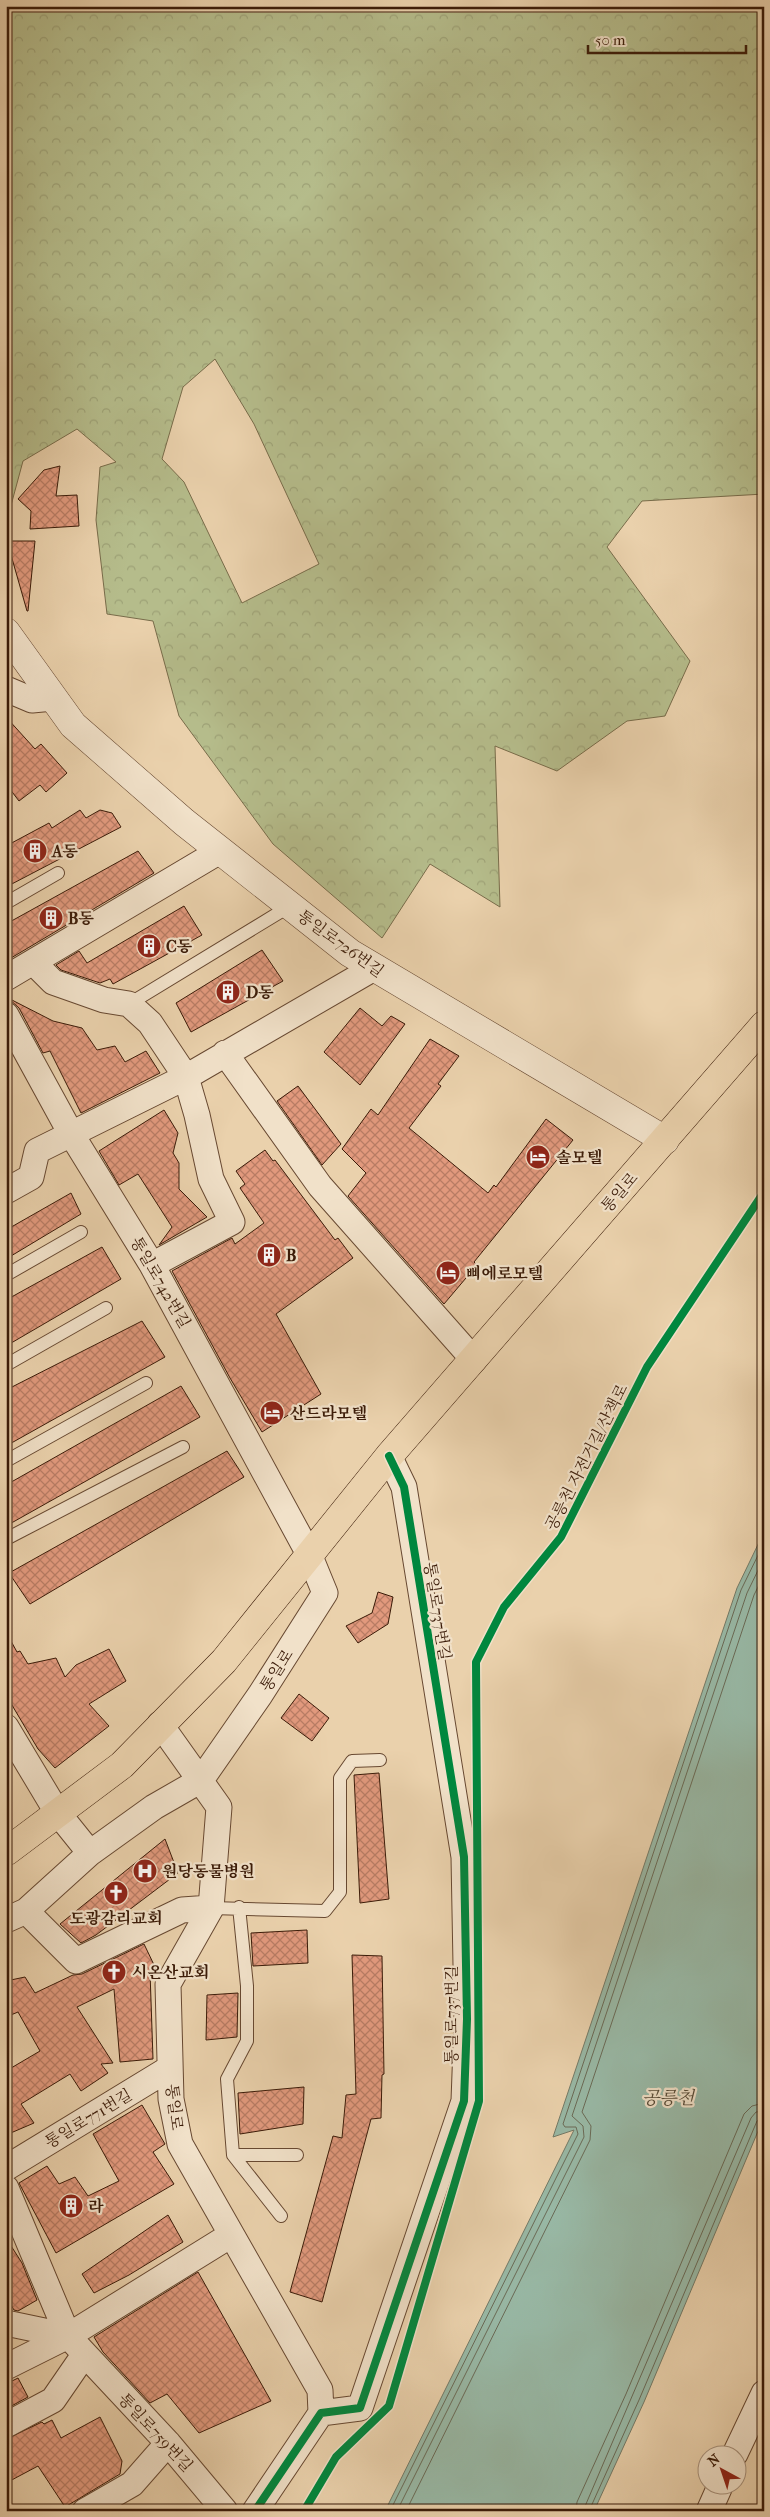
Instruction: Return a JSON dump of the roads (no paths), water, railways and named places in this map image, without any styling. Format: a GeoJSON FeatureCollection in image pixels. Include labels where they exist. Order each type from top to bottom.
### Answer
{"type":"FeatureCollection","features":[{"type":"Feature","properties":{"kind":"main road","name":"통일로"},"geometry":{"type":"LineString","coordinates":[[6,1852],[122,1765],[160,1724],[224,1661],[389,1456],[764,1025]]}},
{"type":"Feature","properties":{"kind":"street","name":"통일로726번길"},"geometry":{"type":"LineString","coordinates":[[6,632],[73,726],[184,822],[350,953],[664,1140]]}},
{"type":"Feature","properties":{"kind":"street"},"geometry":{"type":"LineString","coordinates":[[6,689],[32,700],[53,698]]}},
{"type":"Feature","properties":{"kind":"street"},"geometry":{"type":"LineString","coordinates":[[6,978],[220,851]]}},
{"type":"Feature","properties":{"kind":"street"},"geometry":{"type":"LineString","coordinates":[[33,962],[54,982],[104,1000],[129,1004],[150,1023],[186,1077],[197,1114],[211,1179],[232,1222],[152,1265]]}},
{"type":"Feature","properties":{"kind":"street"},"geometry":{"type":"LineString","coordinates":[[6,1191],[32,1178],[37,1151],[70,1132],[186,1077],[374,968]]}},
{"type":"Feature","properties":{"kind":"street","name":"통일로742번길"},"geometry":{"type":"LineString","coordinates":[[6,1014],[70,1132],[152,1265],[309,1554]]}},
{"type":"Feature","properties":{"kind":"street"},"geometry":{"type":"LineString","coordinates":[[225,1054],[320,1186],[474,1360]]}},
{"type":"Feature","properties":{"kind":"street","name":"통일로737번길"},"geometry":{"type":"LineString","coordinates":[[321,2413],[360,2408],[464,2102],[467,2019],[464,1857],[404,1487],[389,1456]]}},
{"type":"Feature","properties":{"kind":"street","name":"통일로"},"geometry":{"type":"LineString","coordinates":[[16,1915],[90,1854],[154,1807],[201,1780],[260,1695],[326,1592],[309,1554]]}},
{"type":"Feature","properties":{"kind":"street","name":"통일로"},"geometry":{"type":"LineString","coordinates":[[160,1724],[219,1808],[210,1908],[168,1984],[171,2099],[180,2144],[320,2390],[321,2413]]}},
{"type":"Feature","properties":{"kind":"street"},"geometry":{"type":"LineString","coordinates":[[6,1727],[57,1812],[90,1854]]}},
{"type":"Feature","properties":{"kind":"street"},"geometry":{"type":"LineString","coordinates":[[16,1915],[76,1961],[182,1910],[210,1908]]}},
{"type":"Feature","properties":{"kind":"street","name":"통일로771번길"},"geometry":{"type":"LineString","coordinates":[[6,2168],[170,2068]]}},
{"type":"Feature","properties":{"kind":"street","name":"통일로759번길"},"geometry":{"type":"LineString","coordinates":[[6,2188],[68,2336],[168,2443],[225,2511]]}},
{"type":"Feature","properties":{"kind":"street"},"geometry":{"type":"LineString","coordinates":[[6,2367],[68,2336],[231,2235]]}},
{"type":"Feature","properties":{"kind":"street"},"geometry":{"type":"LineString","coordinates":[[6,2323],[68,2336]]}},
{"type":"Feature","properties":{"kind":"street"},"geometry":{"type":"LineString","coordinates":[[6,2424],[53,2400],[84,2355]]}},
{"type":"Feature","properties":{"kind":"street"},"geometry":{"type":"LineString","coordinates":[[740,2444],[764,2393]]}},
{"type":"Feature","properties":{"kind":"street"},"geometry":{"type":"LineString","coordinates":[[255,2511],[321,2413]]}},
{"type":"Feature","properties":{"kind":"street"},"geometry":{"type":"LineString","coordinates":[[85,2511],[132,2484],[168,2443]]}},
{"type":"Feature","properties":{"kind":"street"},"geometry":{"type":"LineString","coordinates":[[709,2511],[717,2494]]}},
{"type":"Feature","properties":{"kind":"lane"},"geometry":{"type":"LineString","coordinates":[[6,903],[58,873]]}},
{"type":"Feature","properties":{"kind":"lane"},"geometry":{"type":"LineString","coordinates":[[129,1004],[290,906]]}},
{"type":"Feature","properties":{"kind":"lane"},"geometry":{"type":"LineString","coordinates":[[6,1275],[81,1232]]}},
{"type":"Feature","properties":{"kind":"lane"},"geometry":{"type":"LineString","coordinates":[[6,1365],[106,1308]]}},
{"type":"Feature","properties":{"kind":"lane"},"geometry":{"type":"LineString","coordinates":[[6,1461],[146,1383]]}},
{"type":"Feature","properties":{"kind":"lane"},"geometry":{"type":"LineString","coordinates":[[6,1539],[184,1447]]}},
{"type":"Feature","properties":{"kind":"lane"},"geometry":{"type":"LineString","coordinates":[[210,1908],[239,1907],[325,1911],[340,1892],[340,1778],[352,1762],[380,1760]]}},
{"type":"Feature","properties":{"kind":"lane"},"geometry":{"type":"LineString","coordinates":[[239,1907],[247,1986],[247,2041],[227,2079],[233,2155],[281,2216]]}},
{"type":"Feature","properties":{"kind":"lane"},"geometry":{"type":"LineString","coordinates":[[233,2155],[297,2155]]}},
{"type":"Feature","properties":{"kind":"water","name":"공릉천"},"geometry":{"type":"Polygon","coordinates":[[[764,1532],[764,2117],[644,2402],[594,2511],[385,2511],[574,2130],[553,2137],[737,1588],[764,1532]]]}},
{"type":"Feature","properties":{"kind":"place","name":"A동"},"geometry":{"type":"Point","coordinates":[35,851]}},
{"type":"Feature","properties":{"kind":"place","name":"B동"},"geometry":{"type":"Point","coordinates":[51,918]}},
{"type":"Feature","properties":{"kind":"place","name":"C동"},"geometry":{"type":"Point","coordinates":[149,946]}},
{"type":"Feature","properties":{"kind":"place","name":"D동"},"geometry":{"type":"Point","coordinates":[228,992]}},
{"type":"Feature","properties":{"kind":"place","name":"솔모텔"},"geometry":{"type":"Point","coordinates":[538,1157]}},
{"type":"Feature","properties":{"kind":"place","name":"B"},"geometry":{"type":"Point","coordinates":[269,1255]}},
{"type":"Feature","properties":{"kind":"place","name":"삐에로모텔"},"geometry":{"type":"Point","coordinates":[448,1273]}},
{"type":"Feature","properties":{"kind":"place","name":"산드라모텔"},"geometry":{"type":"Point","coordinates":[272,1413]}},
{"type":"Feature","properties":{"kind":"place","name":"원당동물병원"},"geometry":{"type":"Point","coordinates":[145,1871]}},
{"type":"Feature","properties":{"kind":"place","name":"도광감리교회"},"geometry":{"type":"Point","coordinates":[116,1893]}},
{"type":"Feature","properties":{"kind":"place","name":"시온산교회"},"geometry":{"type":"Point","coordinates":[114,1972]}},
{"type":"Feature","properties":{"kind":"place","name":"라"},"geometry":{"type":"Point","coordinates":[71,2206]}}]}
